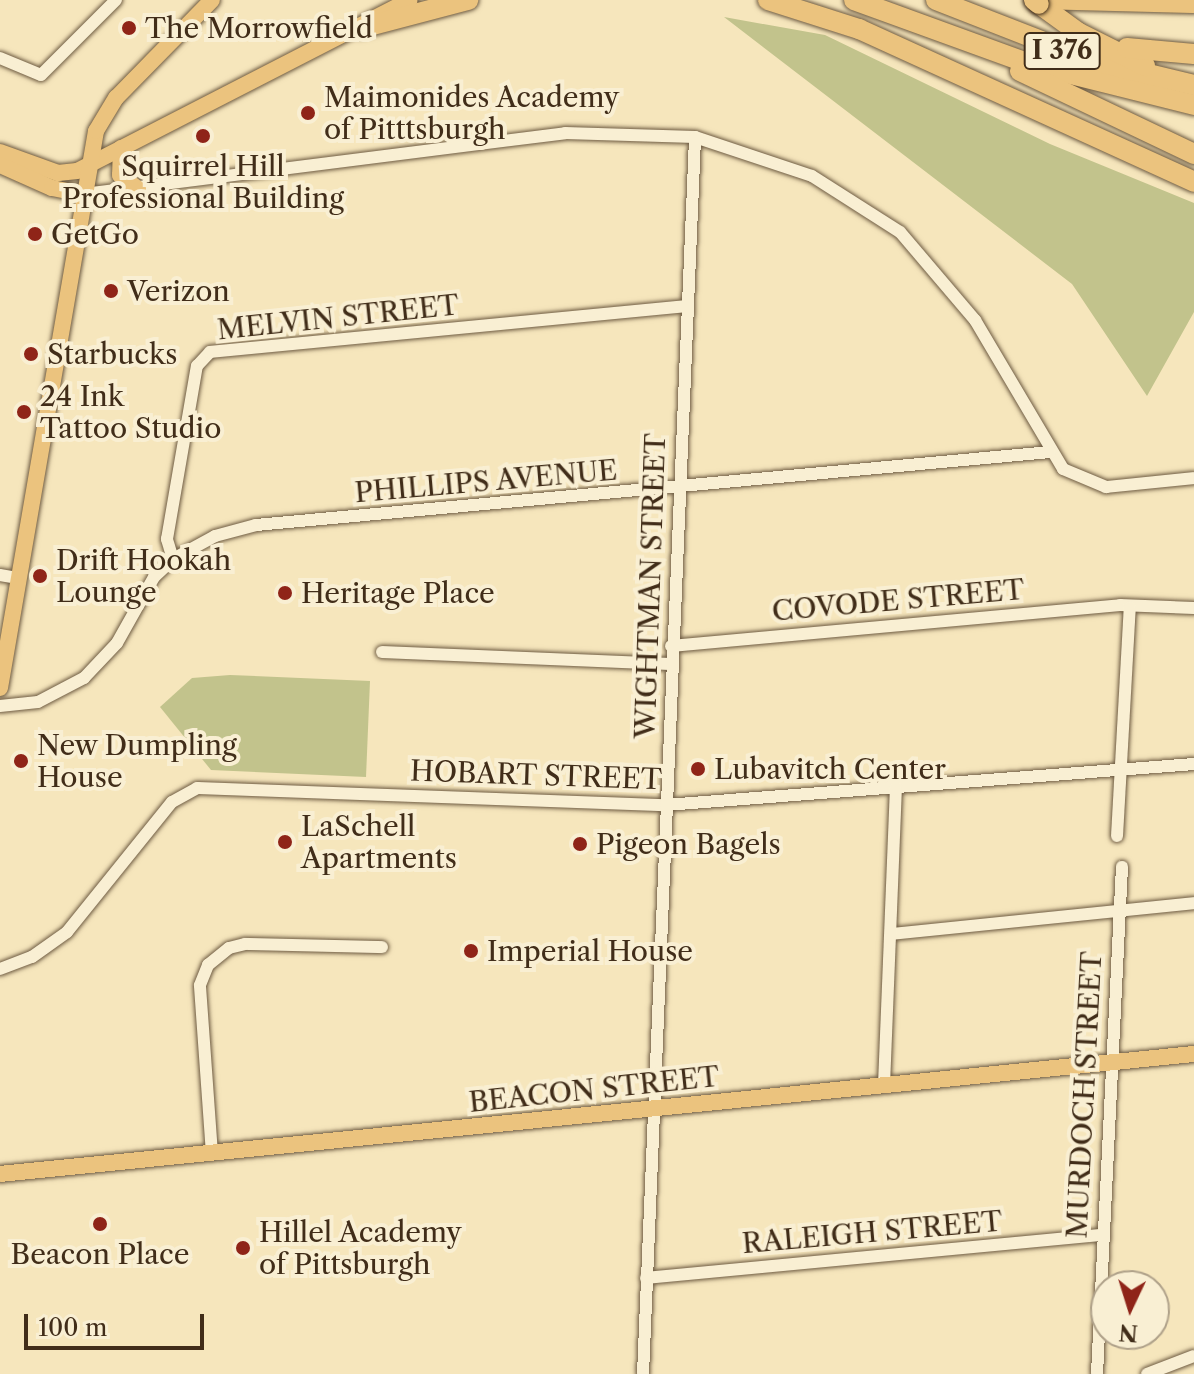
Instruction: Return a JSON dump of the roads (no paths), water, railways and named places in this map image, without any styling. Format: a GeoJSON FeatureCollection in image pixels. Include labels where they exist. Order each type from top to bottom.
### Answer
{"type":"FeatureCollection","features":[{"type":"Feature","properties":{"kind":"highway"},"geometry":{"type":"LineString","coordinates":[[361,28],[468,0]]}},
{"type":"Feature","properties":{"kind":"highway"},"geometry":{"type":"LineString","coordinates":[[768,0],[859,29],[1194,182]]}},
{"type":"Feature","properties":{"kind":"highway","name":"I 376"},"geometry":{"type":"LineString","coordinates":[[854,0],[944,35],[1069,76],[1194,105]]}},
{"type":"Feature","properties":{"kind":"highway","name":"I 376"},"geometry":{"type":"LineString","coordinates":[[936,0],[1078,56],[1194,85]]}},
{"type":"Feature","properties":{"kind":"highway"},"geometry":{"type":"LineString","coordinates":[[1035,1],[1077,32],[1194,85]]}},
{"type":"Feature","properties":{"kind":"highway"},"geometry":{"type":"LineString","coordinates":[[1077,32],[1153,54],[1194,54]]}},
{"type":"Feature","properties":{"kind":"highway"},"geometry":{"type":"LineString","coordinates":[[944,35],[1194,154]]}},
{"type":"Feature","properties":{"kind":"main road"},"geometry":{"type":"LineString","coordinates":[[0,688],[88,165],[108,108],[212,0]]}},
{"type":"Feature","properties":{"kind":"main road"},"geometry":{"type":"LineString","coordinates":[[58,173],[88,165],[361,28],[410,0]]}},
{"type":"Feature","properties":{"kind":"main road"},"geometry":{"type":"LineString","coordinates":[[361,28],[434,0]]}},
{"type":"Feature","properties":{"kind":"main road"},"geometry":{"type":"LineString","coordinates":[[1035,1],[1194,5]]}},
{"type":"Feature","properties":{"kind":"main road"},"geometry":{"type":"LineString","coordinates":[[121,148],[120,175],[138,189]]}},
{"type":"Feature","properties":{"kind":"main road"},"geometry":{"type":"LineString","coordinates":[[0,152],[58,173],[84,194]]}},
{"type":"Feature","properties":{"kind":"main road"},"geometry":{"type":"LineString","coordinates":[[0,165],[65,191],[84,194]]}},
{"type":"Feature","properties":{"kind":"main road","name":"BEACON STREET"},"geometry":{"type":"LineString","coordinates":[[0,1174],[1194,1054]]}},
{"type":"Feature","properties":{"kind":"street"},"geometry":{"type":"LineString","coordinates":[[0,58],[41,75],[116,0]]}},
{"type":"Feature","properties":{"kind":"street"},"geometry":{"type":"LineString","coordinates":[[84,194],[565,133],[695,137],[812,176],[900,232],[975,320],[1050,452],[1063,469],[1106,487],[1194,478]]}},
{"type":"Feature","properties":{"kind":"street","name":"WIGHTMAN STREET"},"geometry":{"type":"LineString","coordinates":[[643,1374],[684,306],[695,137]]}},
{"type":"Feature","properties":{"kind":"street","name":"MELVIN STREET"},"geometry":{"type":"LineString","coordinates":[[173,559],[167,539],[197,366],[210,352],[684,306]]}},
{"type":"Feature","properties":{"kind":"street","name":"PHILLIPS AVENUE"},"geometry":{"type":"LineString","coordinates":[[0,706],[38,702],[84,678],[117,643],[154,577],[173,559],[215,536],[256,525],[1050,452]]}},
{"type":"Feature","properties":{"kind":"street"},"geometry":{"type":"LineString","coordinates":[[0,575],[17,578]]}},
{"type":"Feature","properties":{"kind":"street"},"geometry":{"type":"LineString","coordinates":[[1117,836],[1130,607]]}},
{"type":"Feature","properties":{"kind":"street","name":"COVODE STREET"},"geometry":{"type":"LineString","coordinates":[[671,646],[969,616],[1130,607],[1194,608]]}},
{"type":"Feature","properties":{"kind":"street"},"geometry":{"type":"LineString","coordinates":[[382,652],[670,664]]}},
{"type":"Feature","properties":{"kind":"street","name":"HOBART STREET"},"geometry":{"type":"LineString","coordinates":[[0,969],[32,957],[67,932],[172,802],[197,788],[666,805],[1194,764]]}},
{"type":"Feature","properties":{"kind":"street"},"geometry":{"type":"LineString","coordinates":[[884,1085],[896,787]]}},
{"type":"Feature","properties":{"kind":"street","name":"MURDOCH STREET"},"geometry":{"type":"LineString","coordinates":[[1097,1374],[1116,910],[1122,867]]}},
{"type":"Feature","properties":{"kind":"street"},"geometry":{"type":"LineString","coordinates":[[891,934],[1194,903]]}},
{"type":"Feature","properties":{"kind":"street"},"geometry":{"type":"LineString","coordinates":[[212,1154],[200,985],[208,965],[229,948],[245,944],[382,947]]}},
{"type":"Feature","properties":{"kind":"street","name":"RALEIGH STREET"},"geometry":{"type":"LineString","coordinates":[[646,1278],[1102,1235]]}},
{"type":"Feature","properties":{"kind":"street"},"geometry":{"type":"LineString","coordinates":[[1147,1374],[1194,1356]]}},
{"type":"Feature","properties":{"kind":"place","name":"The Morrowfield"},"geometry":{"type":"Point","coordinates":[129,28]}},
{"type":"Feature","properties":{"kind":"place","name":"Maimonides Academy of Pitttsburgh"},"geometry":{"type":"Point","coordinates":[308,113]}},
{"type":"Feature","properties":{"kind":"place","name":"Squirrel Hill Professional Building"},"geometry":{"type":"Point","coordinates":[203,136]}},
{"type":"Feature","properties":{"kind":"place","name":"GetGo"},"geometry":{"type":"Point","coordinates":[35,234]}},
{"type":"Feature","properties":{"kind":"place","name":"Verizon"},"geometry":{"type":"Point","coordinates":[111,291]}},
{"type":"Feature","properties":{"kind":"place","name":"Starbucks"},"geometry":{"type":"Point","coordinates":[31,354]}},
{"type":"Feature","properties":{"kind":"place","name":"24 Ink Tattoo Studio"},"geometry":{"type":"Point","coordinates":[24,412]}},
{"type":"Feature","properties":{"kind":"place","name":"Drift Hookah Lounge"},"geometry":{"type":"Point","coordinates":[40,576]}},
{"type":"Feature","properties":{"kind":"place","name":"Heritage Place"},"geometry":{"type":"Point","coordinates":[285,593]}},
{"type":"Feature","properties":{"kind":"place","name":"New Dumpling House"},"geometry":{"type":"Point","coordinates":[21,761]}},
{"type":"Feature","properties":{"kind":"place","name":"Lubavitch Center"},"geometry":{"type":"Point","coordinates":[698,769]}},
{"type":"Feature","properties":{"kind":"place","name":"LaSchell Apartments"},"geometry":{"type":"Point","coordinates":[285,842]}},
{"type":"Feature","properties":{"kind":"place","name":"Pigeon Bagels"},"geometry":{"type":"Point","coordinates":[580,844]}},
{"type":"Feature","properties":{"kind":"place","name":"Imperial House"},"geometry":{"type":"Point","coordinates":[471,951]}},
{"type":"Feature","properties":{"kind":"place","name":"Beacon Place"},"geometry":{"type":"Point","coordinates":[100,1224]}},
{"type":"Feature","properties":{"kind":"place","name":"Hillel Academy of Pittsburgh"},"geometry":{"type":"Point","coordinates":[243,1248]}}]}
